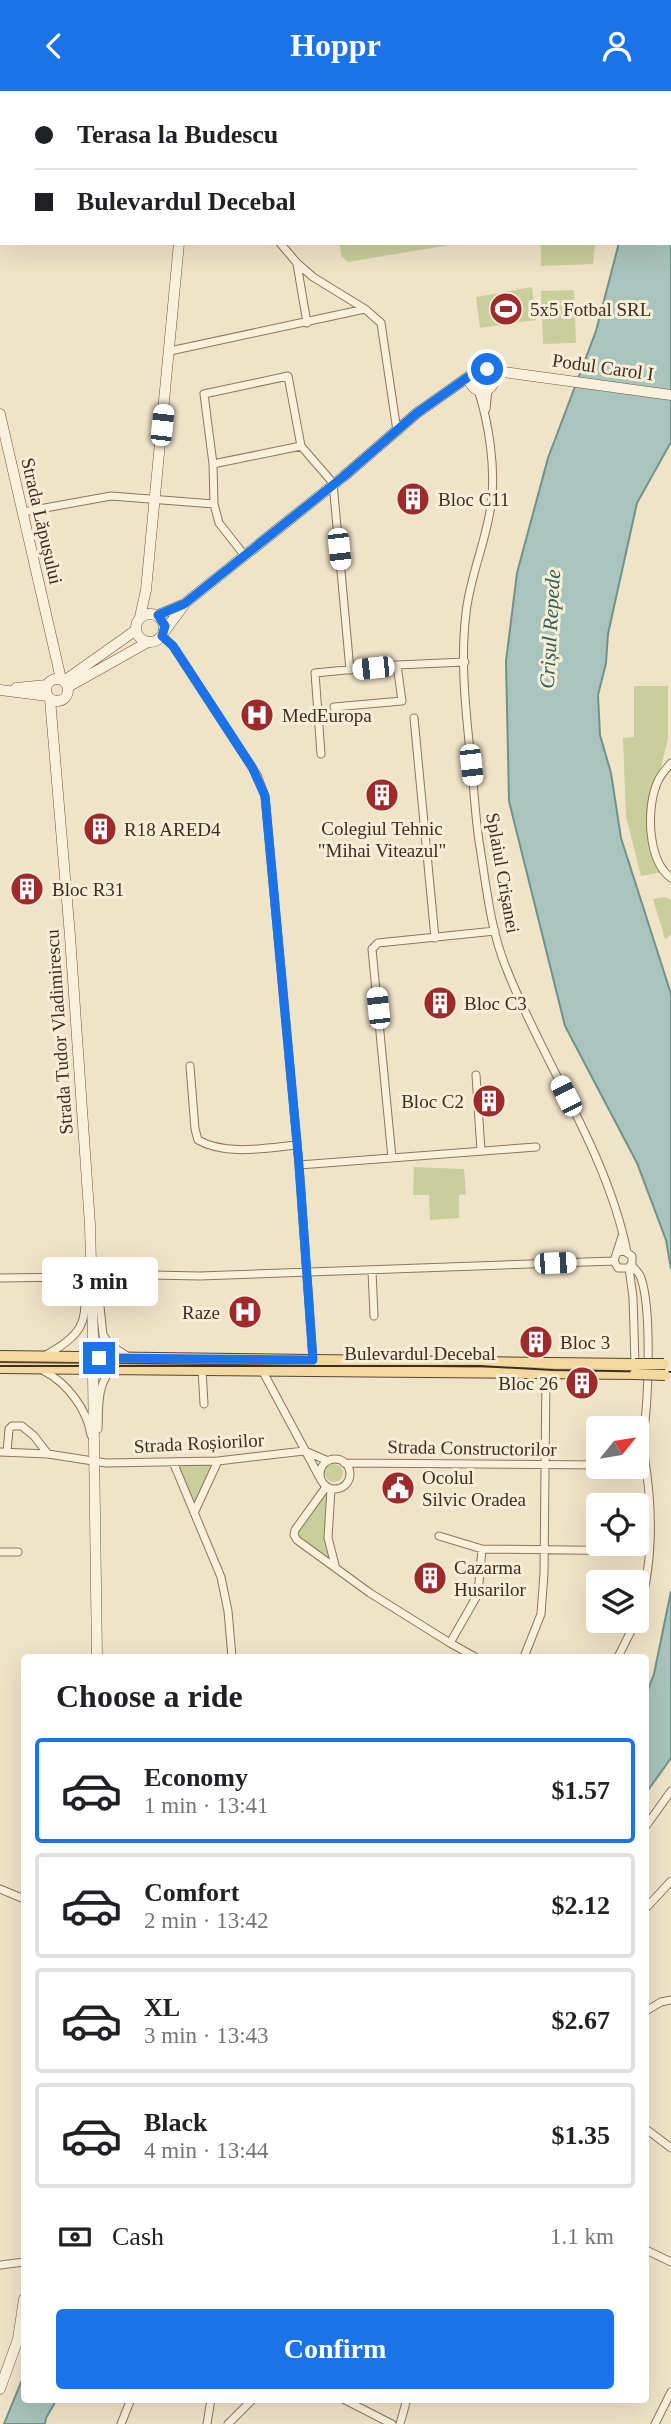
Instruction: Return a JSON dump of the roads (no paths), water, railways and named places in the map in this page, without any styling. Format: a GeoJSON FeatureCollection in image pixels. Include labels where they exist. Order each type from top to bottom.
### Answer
{"type":"FeatureCollection","features":[{"type":"Feature","properties":{"kind":"main road","name":"Bulevardul Decebal"},"geometry":{"type":"LineString","coordinates":[[0,1356],[313,1360],[635,1369],[671,1376]]}},
{"type":"Feature","properties":{"kind":"main road","name":"Bulevardul Decebal"},"geometry":{"type":"LineString","coordinates":[[0,1368],[546,1372],[635,1369],[671,1364]]}},
{"type":"Feature","properties":{"kind":"street"},"geometry":{"type":"LineString","coordinates":[[0,690],[49,697],[57,701],[59,685],[136,630],[146,590],[179,245]]}},
{"type":"Feature","properties":{"kind":"street"},"geometry":{"type":"LineString","coordinates":[[282,245],[313,277],[365,309],[381,323],[397,431]]}},
{"type":"Feature","properties":{"kind":"street"},"geometry":{"type":"LineString","coordinates":[[297,263],[307,323]]}},
{"type":"Feature","properties":{"kind":"street"},"geometry":{"type":"LineString","coordinates":[[170,351],[365,309]]}},
{"type":"Feature","properties":{"kind":"street"},"geometry":{"type":"LineString","coordinates":[[140,617],[147,614],[157,615],[184,604],[246,556],[417,413],[480,367],[489,370],[494,377],[483,387]]}},
{"type":"Feature","properties":{"kind":"street","name":"Podul Carol I"},"geometry":{"type":"LineString","coordinates":[[489,370],[671,395]]}},
{"type":"Feature","properties":{"kind":"street"},"geometry":{"type":"LineString","coordinates":[[453,388],[483,387],[519,373]]}},
{"type":"Feature","properties":{"kind":"street"},"geometry":{"type":"LineString","coordinates":[[471,375],[483,387]]}},
{"type":"Feature","properties":{"kind":"street"},"geometry":{"type":"LineString","coordinates":[[246,556],[219,523],[214,503],[213,464],[204,394],[288,376],[301,446],[333,483],[349,670]]}},
{"type":"Feature","properties":{"kind":"street","name":"Splaiul Crișanei"},"geometry":{"type":"LineString","coordinates":[[483,387],[492,485],[491,505],[466,614],[464,692],[479,838],[495,931],[506,968],[543,1052],[594,1154],[623,1232],[627,1252],[632,1259],[627,1267],[633,1297],[635,1369]]}},
{"type":"Feature","properties":{"kind":"street","name":"Strada Lăpușului"},"geometry":{"type":"LineString","coordinates":[[0,414],[59,685],[49,697]]}},
{"type":"Feature","properties":{"kind":"street"},"geometry":{"type":"LineString","coordinates":[[213,464],[301,446]]}},
{"type":"Feature","properties":{"kind":"street"},"geometry":{"type":"LineString","coordinates":[[23,512],[111,496],[214,503]]}},
{"type":"Feature","properties":{"kind":"street"},"geometry":{"type":"LineString","coordinates":[[146,590],[157,615],[164,622],[163,634],[252,767],[265,796],[299,1165],[313,1360]]}},
{"type":"Feature","properties":{"kind":"street"},"geometry":{"type":"LineString","coordinates":[[0,690],[59,685],[148,642],[156,641],[184,604]]}},
{"type":"Feature","properties":{"kind":"street"},"geometry":{"type":"LineString","coordinates":[[136,630],[140,638],[148,642]]}},
{"type":"Feature","properties":{"kind":"street"},"geometry":{"type":"LineString","coordinates":[[321,754],[315,673],[465,662]]}},
{"type":"Feature","properties":{"kind":"street"},"geometry":{"type":"LineString","coordinates":[[334,707],[402,701],[397,665]]}},
{"type":"Feature","properties":{"kind":"street","name":"Strada Tudor Vladimirescu"},"geometry":{"type":"LineString","coordinates":[[54,722],[59,685]]}},
{"type":"Feature","properties":{"kind":"street","name":"Strada Tudor Vladimirescu"},"geometry":{"type":"LineString","coordinates":[[49,697],[54,722],[91,1254],[93,1339]]}},
{"type":"Feature","properties":{"kind":"street"},"geometry":{"type":"LineString","coordinates":[[414,718],[435,938]]}},
{"type":"Feature","properties":{"kind":"street"},"geometry":{"type":"LineString","coordinates":[[671,763],[658,780],[653,799],[651,831],[656,858],[671,878]]}},
{"type":"Feature","properties":{"kind":"street"},"geometry":{"type":"LineString","coordinates":[[393,1158],[372,949],[374,945],[495,931]]}},
{"type":"Feature","properties":{"kind":"street"},"geometry":{"type":"LineString","coordinates":[[190,1066],[198,1140],[206,1145],[248,1149],[297,1145]]}},
{"type":"Feature","properties":{"kind":"street"},"geometry":{"type":"LineString","coordinates":[[476,1075],[481,1151]]}},
{"type":"Feature","properties":{"kind":"street"},"geometry":{"type":"LineString","coordinates":[[299,1165],[536,1147]]}},
{"type":"Feature","properties":{"kind":"street"},"geometry":{"type":"LineString","coordinates":[[97,1279],[105,1274],[200,1276],[614,1261],[623,1232]]}},
{"type":"Feature","properties":{"kind":"street"},"geometry":{"type":"LineString","coordinates":[[618,1252],[627,1252]]}},
{"type":"Feature","properties":{"kind":"street"},"geometry":{"type":"LineString","coordinates":[[91,1254],[96,1267],[103,1335],[110,1345],[131,1358]]}},
{"type":"Feature","properties":{"kind":"street"},"geometry":{"type":"LineString","coordinates":[[42,1357],[68,1342],[80,1326],[86,1307],[86,1272],[91,1254]]}},
{"type":"Feature","properties":{"kind":"street","name":"Splaiul Crișanei"},"geometry":{"type":"LineString","coordinates":[[614,1261],[627,1267]]}},
{"type":"Feature","properties":{"kind":"street"},"geometry":{"type":"LineString","coordinates":[[96,1267],[105,1274]]}},
{"type":"Feature","properties":{"kind":"street"},"geometry":{"type":"LineString","coordinates":[[627,1267],[641,1278],[647,1321],[646,1416]]}},
{"type":"Feature","properties":{"kind":"street"},"geometry":{"type":"LineString","coordinates":[[372,1271],[374,1315]]}},
{"type":"Feature","properties":{"kind":"street"},"geometry":{"type":"LineString","coordinates":[[0,1278],[81,1277],[86,1272]]}},
{"type":"Feature","properties":{"kind":"street"},"geometry":{"type":"LineString","coordinates":[[37,1368],[56,1378],[75,1399],[89,1426],[93,1456]]}},
{"type":"Feature","properties":{"kind":"street"},"geometry":{"type":"LineString","coordinates":[[93,1456],[101,1386],[109,1371],[114,1368]]}},
{"type":"Feature","properties":{"kind":"street"},"geometry":{"type":"LineString","coordinates":[[202,1369],[204,1404]]}},
{"type":"Feature","properties":{"kind":"street"},"geometry":{"type":"LineString","coordinates":[[262,1370],[304,1451],[328,1488],[328,1538],[335,1566]]}},
{"type":"Feature","properties":{"kind":"street"},"geometry":{"type":"LineString","coordinates":[[525,1654],[541,1614],[546,1372]]}},
{"type":"Feature","properties":{"kind":"street"},"geometry":{"type":"LineString","coordinates":[[93,1374],[97,1654]]}},
{"type":"Feature","properties":{"kind":"street"},"geometry":{"type":"LineString","coordinates":[[12,1426],[22,1426],[48,1454],[3,1452],[9,1429],[12,1426]]}},
{"type":"Feature","properties":{"kind":"street"},"geometry":{"type":"LineString","coordinates":[[304,1451],[328,1461]]}},
{"type":"Feature","properties":{"kind":"street","name":"Strada Roșiorilor"},"geometry":{"type":"LineString","coordinates":[[48,1454],[173,1462],[218,1461],[304,1451]]}},
{"type":"Feature","properties":{"kind":"street"},"geometry":{"type":"LineString","coordinates":[[320,1479],[321,1467],[328,1461],[337,1459],[344,1463],[350,1472],[348,1481],[339,1489],[328,1488]]}},
{"type":"Feature","properties":{"kind":"street"},"geometry":{"type":"LineString","coordinates":[[194,1513],[218,1461]]}},
{"type":"Feature","properties":{"kind":"street"},"geometry":{"type":"LineString","coordinates":[[173,1462],[221,1577],[228,1611],[232,1654]]}},
{"type":"Feature","properties":{"kind":"street","name":"Strada Constructorilor"},"geometry":{"type":"LineString","coordinates":[[344,1463],[586,1465]]}},
{"type":"Feature","properties":{"kind":"street"},"geometry":{"type":"LineString","coordinates":[[328,1488],[295,1530],[294,1535],[370,1593],[470,1654]]}},
{"type":"Feature","properties":{"kind":"street"},"geometry":{"type":"LineString","coordinates":[[439,1536],[482,1549],[586,1550]]}},
{"type":"Feature","properties":{"kind":"street"},"geometry":{"type":"LineString","coordinates":[[450,1643],[478,1594],[482,1549]]}},
{"type":"Feature","properties":{"kind":"street"},"geometry":{"type":"LineString","coordinates":[[0,1552],[18,1552]]}},
{"type":"Feature","properties":{"kind":"street"},"geometry":{"type":"LineString","coordinates":[[619,1654],[629,1633]]}},
{"type":"Feature","properties":{"kind":"street"},"geometry":{"type":"LineString","coordinates":[[649,1822],[671,1791]]}},
{"type":"Feature","properties":{"kind":"street"},"geometry":{"type":"LineString","coordinates":[[649,1905],[671,1881]]}},
{"type":"Feature","properties":{"kind":"street"},"geometry":{"type":"LineString","coordinates":[[0,1889],[21,1898]]}},
{"type":"Feature","properties":{"kind":"street"},"geometry":{"type":"LineString","coordinates":[[649,2009],[671,2000]]}},
{"type":"Feature","properties":{"kind":"street"},"geometry":{"type":"LineString","coordinates":[[649,2131],[671,2148]]}},
{"type":"Feature","properties":{"kind":"street"},"geometry":{"type":"LineString","coordinates":[[649,2251],[671,2262]]}},
{"type":"Feature","properties":{"kind":"street"},"geometry":{"type":"LineString","coordinates":[[0,2265],[21,2262]]}},
{"type":"Feature","properties":{"kind":"street"},"geometry":{"type":"LineString","coordinates":[[0,2389],[21,2334]]}},
{"type":"Feature","properties":{"kind":"street"},"geometry":{"type":"LineString","coordinates":[[655,2424],[671,2392]]}},
{"type":"Feature","properties":{"kind":"street"},"geometry":{"type":"LineString","coordinates":[[121,2424],[129,2403]]}},
{"type":"Feature","properties":{"kind":"street"},"geometry":{"type":"LineString","coordinates":[[207,2424],[210,2403]]}},
{"type":"Feature","properties":{"kind":"street"},"geometry":{"type":"LineString","coordinates":[[228,2424],[249,2403]]}},
{"type":"Feature","properties":{"kind":"street"},"geometry":{"type":"LineString","coordinates":[[351,2403],[392,2424]]}},
{"type":"Feature","properties":{"kind":"street"},"geometry":{"type":"LineString","coordinates":[[400,2424],[406,2403]]}},
{"type":"Feature","properties":{"kind":"water","name":"Crișul Repede"},"geometry":{"type":"Polygon","coordinates":[[[618,245],[671,245],[671,442],[637,503],[608,634],[606,663],[598,695],[600,735],[611,773],[621,838],[671,994],[671,1269],[666,1240],[637,1163],[565,1026],[509,801],[506,661],[517,573],[548,458],[596,331],[618,245]]]}},
{"type":"Feature","properties":{"kind":"water"},"geometry":{"type":"Polygon","coordinates":[[[671,1591],[671,1758],[649,1789],[649,1687],[671,1591]]]}},
{"type":"Feature","properties":{"kind":"water"},"geometry":{"type":"Polygon","coordinates":[[[21,2382],[21,2403],[55,2403],[45,2424],[4,2424],[21,2382]]]}},
{"type":"Feature","properties":{"kind":"tunnel"},"geometry":{"type":"LineString","coordinates":[[93,1339],[93,1374]]}},
{"type":"Feature","properties":{"kind":"tram line"},"geometry":{"type":"LineString","coordinates":[[0,1366],[480,1366],[671,1372]]}},
{"type":"Feature","properties":{"kind":"place","name":"5x5 Fotbal SRL"},"geometry":{"type":"Point","coordinates":[506,309]}},
{"type":"Feature","properties":{"kind":"place","name":"Bloc C11"},"geometry":{"type":"Point","coordinates":[413,499]}},
{"type":"Feature","properties":{"kind":"place","name":"MedEuropa"},"geometry":{"type":"Point","coordinates":[257,715]}},
{"type":"Feature","properties":{"kind":"place","name":"Colegiul Tehnic \"Mihai Viteazul\""},"geometry":{"type":"Point","coordinates":[382,795]}},
{"type":"Feature","properties":{"kind":"place","name":"R18 ARED4"},"geometry":{"type":"Point","coordinates":[100,829]}},
{"type":"Feature","properties":{"kind":"place","name":"Bloc R31"},"geometry":{"type":"Point","coordinates":[27,889]}},
{"type":"Feature","properties":{"kind":"place","name":"Bloc C3"},"geometry":{"type":"Point","coordinates":[440,1003]}},
{"type":"Feature","properties":{"kind":"place","name":"Bloc C2"},"geometry":{"type":"Point","coordinates":[489,1101]}},
{"type":"Feature","properties":{"kind":"place","name":"Raze"},"geometry":{"type":"Point","coordinates":[245,1312]}},
{"type":"Feature","properties":{"kind":"place","name":"Bloc 3"},"geometry":{"type":"Point","coordinates":[536,1342]}},
{"type":"Feature","properties":{"kind":"place","name":"Bloc 26"},"geometry":{"type":"Point","coordinates":[582,1383]}},
{"type":"Feature","properties":{"kind":"place","name":"Ocolul Silvic Oradea"},"geometry":{"type":"Point","coordinates":[398,1488]}},
{"type":"Feature","properties":{"kind":"place","name":"Cazarma Husarilor"},"geometry":{"type":"Point","coordinates":[430,1578]}}]}
